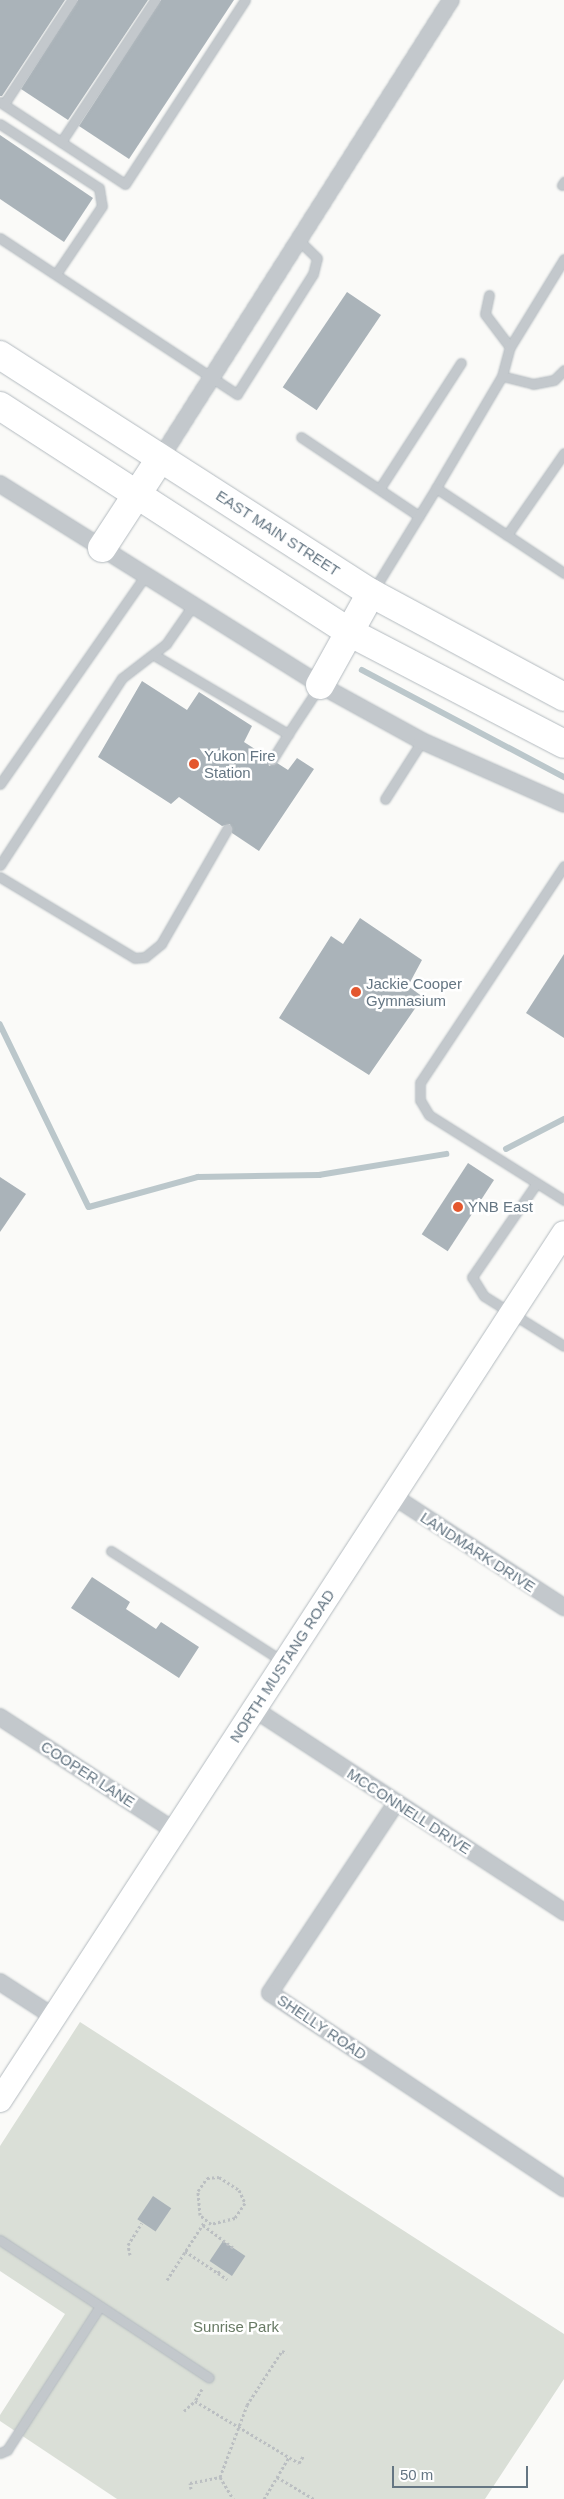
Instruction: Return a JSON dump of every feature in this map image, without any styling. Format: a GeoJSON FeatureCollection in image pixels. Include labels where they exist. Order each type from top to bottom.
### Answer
{"type":"FeatureCollection","features":[{"type":"Feature","properties":{"kind":"highway","name":"EAST MAIN STREET"},"geometry":{"type":"LineString","coordinates":[[0,355],[371,593],[564,697]]}},
{"type":"Feature","properties":{"kind":"highway"},"geometry":{"type":"LineString","coordinates":[[0,406],[349,632],[564,744]]}},
{"type":"Feature","properties":{"kind":"highway"},"geometry":{"type":"LineString","coordinates":[[102,548],[160,459]]}},
{"type":"Feature","properties":{"kind":"highway"},"geometry":{"type":"LineString","coordinates":[[320,685],[371,593]]}},
{"type":"Feature","properties":{"kind":"main road","name":"NORTH MUSTANG ROAD"},"geometry":{"type":"LineString","coordinates":[[0,2100],[564,1233]]}},
{"type":"Feature","properties":{"kind":"street"},"geometry":{"type":"LineString","coordinates":[[160,459],[212,379],[296,239],[451,0]]}},
{"type":"Feature","properties":{"kind":"street"},"geometry":{"type":"LineString","coordinates":[[0,484],[102,548],[191,608],[320,685],[422,741],[564,804]]}},
{"type":"Feature","properties":{"kind":"street","name":"LANDMARK DRIVE"},"geometry":{"type":"LineString","coordinates":[[393,1496],[564,1607]]}},
{"type":"Feature","properties":{"kind":"street","name":"MCCONNELL DRIVE"},"geometry":{"type":"LineString","coordinates":[[254,1709],[564,1912]]}},
{"type":"Feature","properties":{"kind":"street","name":"COOPER LANE"},"geometry":{"type":"LineString","coordinates":[[0,1717],[175,1831]]}},
{"type":"Feature","properties":{"kind":"street","name":"SHELLY ROAD"},"geometry":{"type":"LineString","coordinates":[[396,1803],[270,1993],[564,2188]]}},
{"type":"Feature","properties":{"kind":"street"},"geometry":{"type":"LineString","coordinates":[[0,1982],[54,2017]]}},
{"type":"Feature","properties":{"kind":"lane"},"geometry":{"type":"LineString","coordinates":[[72,0],[2,103],[125,184],[245,0]]}},
{"type":"Feature","properties":{"kind":"lane"},"geometry":{"type":"LineString","coordinates":[[61,142],[155,0]]}},
{"type":"Feature","properties":{"kind":"lane"},"geometry":{"type":"LineString","coordinates":[[0,124],[99,188],[102,206],[56,274]]}},
{"type":"Feature","properties":{"kind":"lane"},"geometry":{"type":"LineString","coordinates":[[0,238],[237,394],[313,274],[318,258],[296,239]]}},
{"type":"Feature","properties":{"kind":"lane"},"geometry":{"type":"LineString","coordinates":[[371,593],[502,376],[510,347],[564,259]]}},
{"type":"Feature","properties":{"kind":"lane"},"geometry":{"type":"LineString","coordinates":[[489,295],[485,314],[510,347]]}},
{"type":"Feature","properties":{"kind":"lane"},"geometry":{"type":"LineString","coordinates":[[380,488],[461,363]]}},
{"type":"Feature","properties":{"kind":"lane"},"geometry":{"type":"LineString","coordinates":[[502,376],[533,384],[554,380],[564,370]]}},
{"type":"Feature","properties":{"kind":"lane"},"geometry":{"type":"LineString","coordinates":[[301,437],[380,488],[419,516]]}},
{"type":"Feature","properties":{"kind":"lane"},"geometry":{"type":"LineString","coordinates":[[507,535],[564,453]]}},
{"type":"Feature","properties":{"kind":"lane"},"geometry":{"type":"LineString","coordinates":[[436,488],[564,573]]}},
{"type":"Feature","properties":{"kind":"lane"},"geometry":{"type":"LineString","coordinates":[[0,784],[145,576]]}},
{"type":"Feature","properties":{"kind":"lane"},"geometry":{"type":"LineString","coordinates":[[0,865],[122,678],[154,654],[191,608]]}},
{"type":"Feature","properties":{"kind":"lane"},"geometry":{"type":"LineString","coordinates":[[154,654],[288,734]]}},
{"type":"Feature","properties":{"kind":"lane"},"geometry":{"type":"LineString","coordinates":[[272,760],[320,685]]}},
{"type":"Feature","properties":{"kind":"lane"},"geometry":{"type":"LineString","coordinates":[[385,799],[422,741]]}},
{"type":"Feature","properties":{"kind":"lane"},"geometry":{"type":"LineString","coordinates":[[0,877],[135,958],[145,957],[160,944],[227,830]]}},
{"type":"Feature","properties":{"kind":"lane"},"geometry":{"type":"LineString","coordinates":[[564,866],[420,1083],[420,1100],[429,1115],[564,1200]]}},
{"type":"Feature","properties":{"kind":"lane"},"geometry":{"type":"LineString","coordinates":[[536,1184],[472,1272],[473,1283],[484,1296],[564,1346]]}},
{"type":"Feature","properties":{"kind":"lane"},"geometry":{"type":"LineString","coordinates":[[111,1551],[284,1663]]}},
{"type":"Feature","properties":{"kind":"lane"},"geometry":{"type":"LineString","coordinates":[[0,2240],[209,2378]]}},
{"type":"Feature","properties":{"kind":"lane"},"geometry":{"type":"LineString","coordinates":[[0,2453],[7,2450],[100,2306]]}},
{"type":"Feature","properties":{"kind":"path"},"geometry":{"type":"LineString","coordinates":[[219,2177],[242,2194],[245,2203],[239,2216],[215,2224],[206,2221],[197,2195],[204,2181],[219,2177]]}},
{"type":"Feature","properties":{"kind":"path"},"geometry":{"type":"LineString","coordinates":[[167,2280],[206,2221]]}},
{"type":"Feature","properties":{"kind":"path"},"geometry":{"type":"LineString","coordinates":[[130,2255],[128,2245],[142,2223]]}},
{"type":"Feature","properties":{"kind":"path"},"geometry":{"type":"LineString","coordinates":[[203,2225],[234,2248]]}},
{"type":"Feature","properties":{"kind":"path"},"geometry":{"type":"LineString","coordinates":[[185,2251],[219,2271],[227,2279]]}},
{"type":"Feature","properties":{"kind":"path"},"geometry":{"type":"LineString","coordinates":[[220,2477],[240,2429],[247,2405],[282,2351],[286,2353]]}},
{"type":"Feature","properties":{"kind":"path"},"geometry":{"type":"LineString","coordinates":[[184,2411],[195,2401],[209,2378]]}},
{"type":"Feature","properties":{"kind":"path"},"geometry":{"type":"LineString","coordinates":[[195,2401],[299,2463],[304,2455]]}},
{"type":"Feature","properties":{"kind":"path"},"geometry":{"type":"LineString","coordinates":[[264,2499],[290,2457]]}},
{"type":"Feature","properties":{"kind":"path"},"geometry":{"type":"LineString","coordinates":[[191,2489],[190,2483],[220,2477]]}},
{"type":"Feature","properties":{"kind":"path"},"geometry":{"type":"LineString","coordinates":[[220,2477],[233,2499]]}},
{"type":"Feature","properties":{"kind":"path"},"geometry":{"type":"LineString","coordinates":[[277,2477],[314,2499]]}},
{"type":"Feature","properties":{"kind":"green space","name":"Sunrise Park"},"geometry":{"type":"Polygon","coordinates":[[[80,2022],[564,2334],[564,2379],[485,2499],[117,2499],[0,2421],[0,2415],[65,2314],[0,2271],[0,2146],[80,2022]]]}},
{"type":"Feature","properties":{"kind":"building"},"geometry":{"type":"Polygon","coordinates":[[[0,0],[65,0],[2,96],[0,96],[0,0]]]}},
{"type":"Feature","properties":{"kind":"building"},"geometry":{"type":"Polygon","coordinates":[[[78,0],[148,0],[68,120],[21,89],[78,0]]]}},
{"type":"Feature","properties":{"kind":"building"},"geometry":{"type":"Polygon","coordinates":[[[161,0],[234,0],[129,159],[79,126],[161,0]]]}},
{"type":"Feature","properties":{"kind":"building"},"geometry":{"type":"Polygon","coordinates":[[[0,135],[93,198],[64,242],[0,199],[0,135]]]}},
{"type":"Feature","properties":{"kind":"building"},"geometry":{"type":"Polygon","coordinates":[[[347,292],[381,315],[317,410],[283,387],[347,292]]]}},
{"type":"Feature","properties":{"kind":"building","name":"Yukon Fire Station"},"geometry":{"type":"Polygon","coordinates":[[[142,681],[187,710],[199,692],[252,726],[244,742],[267,757],[269,766],[277,763],[288,770],[297,758],[314,769],[259,851],[232,833],[230,824],[222,826],[179,797],[171,804],[98,757],[142,681]]]}},
{"type":"Feature","properties":{"kind":"building","name":"Jackie Cooper Gymnasium"},"geometry":{"type":"Polygon","coordinates":[[[360,918],[422,960],[408,986],[423,997],[369,1075],[279,1018],[331,936],[343,944],[360,918]]]}},
{"type":"Feature","properties":{"kind":"building"},"geometry":{"type":"Polygon","coordinates":[[[564,954],[564,1038],[526,1013],[564,954]]]}},
{"type":"Feature","properties":{"kind":"building","name":"YNB East"},"geometry":{"type":"Polygon","coordinates":[[[468,1163],[494,1180],[448,1251],[422,1234],[468,1163]]]}},
{"type":"Feature","properties":{"kind":"building"},"geometry":{"type":"Polygon","coordinates":[[[0,1177],[26,1194],[0,1232],[0,1177]]]}},
{"type":"Feature","properties":{"kind":"building"},"geometry":{"type":"Polygon","coordinates":[[[92,1577],[130,1602],[126,1609],[156,1629],[161,1622],[199,1647],[179,1678],[71,1608],[92,1577]]]}},
{"type":"Feature","properties":{"kind":"building"},"geometry":{"type":"Polygon","coordinates":[[[153,2196],[171,2208],[156,2232],[137,2219],[153,2196]]]}},
{"type":"Feature","properties":{"kind":"building"},"geometry":{"type":"Polygon","coordinates":[[[223,2241],[245,2256],[232,2276],[210,2261],[223,2241]]]}},
{"type":"Feature","properties":{"kind":"waterway"},"geometry":{"type":"LineString","coordinates":[[362,670],[564,777]]}},
{"type":"Feature","properties":{"kind":"waterway"},"geometry":{"type":"LineString","coordinates":[[0,1024],[89,1207],[198,1177],[319,1175],[446,1154]]}},
{"type":"Feature","properties":{"kind":"waterway"},"geometry":{"type":"LineString","coordinates":[[506,1149],[564,1119]]}},
{"type":"Feature","properties":{"kind":"place","name":"Yukon Fire Station"},"geometry":{"type":"Point","coordinates":[194,764]}},
{"type":"Feature","properties":{"kind":"place","name":"Jackie Cooper Gymnasium"},"geometry":{"type":"Point","coordinates":[356,992]}},
{"type":"Feature","properties":{"kind":"place","name":"YNB East"},"geometry":{"type":"Point","coordinates":[458,1207]}}]}
